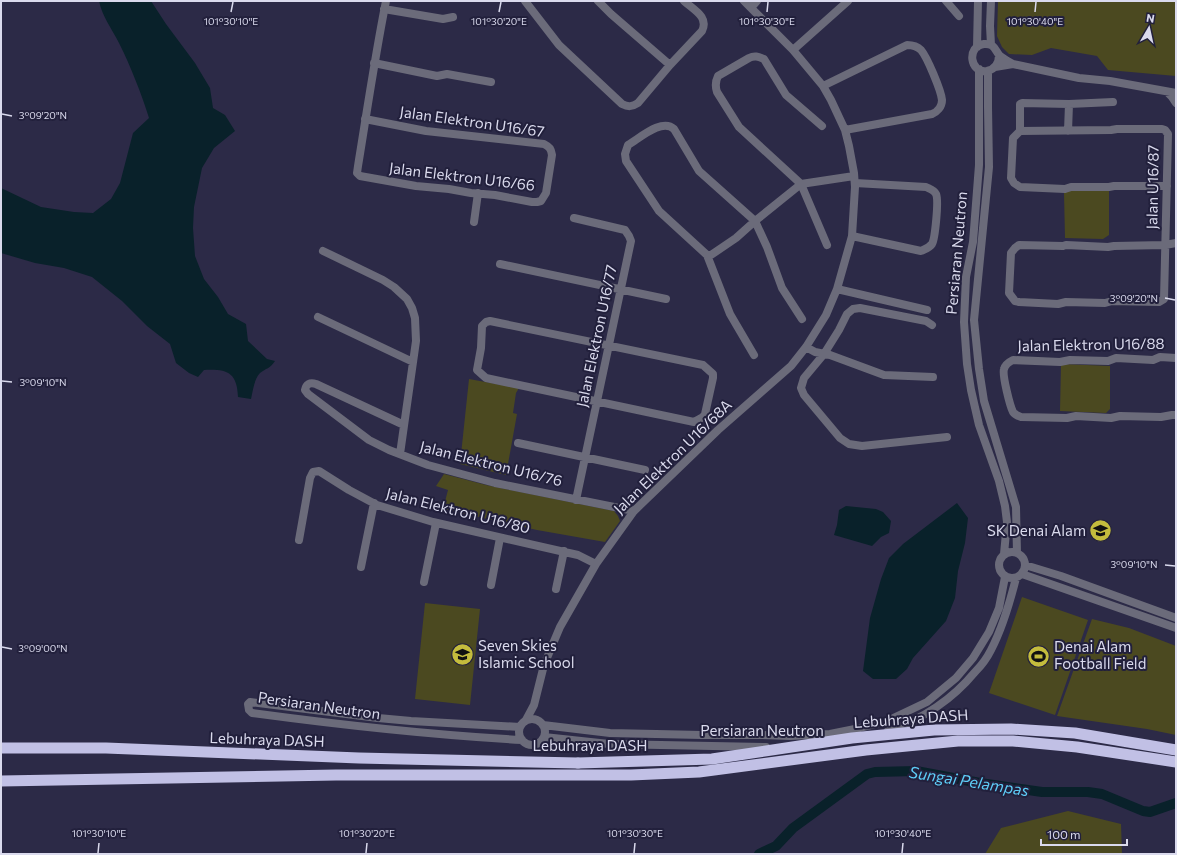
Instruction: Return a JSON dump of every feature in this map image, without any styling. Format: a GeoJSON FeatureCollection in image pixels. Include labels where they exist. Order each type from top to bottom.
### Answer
{"type":"FeatureCollection","features":[{"type":"Feature","properties":{"kind":"highway","name":"Lebuhraya DASH"},"geometry":{"type":"LineString","coordinates":[[1,748],[106,748],[359,758],[578,763],[712,760],[852,738],[934,730],[1011,729],[1075,733],[1176,750]]}},
{"type":"Feature","properties":{"kind":"highway","name":"Lebuhraya DASH"},"geometry":{"type":"LineString","coordinates":[[1,781],[336,775],[632,775],[699,772],[866,750],[958,741],[1013,741],[1077,747],[1176,762]]}},
{"type":"Feature","properties":{"kind":"street"},"geometry":{"type":"LineString","coordinates":[[525,1],[559,45],[622,104],[630,106],[634,106],[702,31],[704,27],[703,18],[684,1]]}},
{"type":"Feature","properties":{"kind":"street"},"geometry":{"type":"LineString","coordinates":[[598,1],[606,10],[670,65]]}},
{"type":"Feature","properties":{"kind":"street","name":"Jalan Elektron U16/68A"},"geometry":{"type":"LineString","coordinates":[[526,720],[534,705],[544,665],[560,627],[596,564],[634,511],[718,430],[791,366],[806,347],[826,315],[837,289],[852,236],[854,180],[845,130],[823,86],[793,50],[744,1]]}},
{"type":"Feature","properties":{"kind":"street"},"geometry":{"type":"LineString","coordinates":[[751,8],[757,1]]}},
{"type":"Feature","properties":{"kind":"street"},"geometry":{"type":"LineString","coordinates":[[793,50],[848,1]]}},
{"type":"Feature","properties":{"kind":"street"},"geometry":{"type":"LineString","coordinates":[[946,1],[959,16]]}},
{"type":"Feature","properties":{"kind":"street"},"geometry":{"type":"LineString","coordinates":[[977,47],[978,1]]}},
{"type":"Feature","properties":{"kind":"street"},"geometry":{"type":"LineString","coordinates":[[991,1],[991,45]]}},
{"type":"Feature","properties":{"kind":"street"},"geometry":{"type":"LineString","coordinates":[[365,119],[385,5],[443,19],[453,17]]}},
{"type":"Feature","properties":{"kind":"street"},"geometry":{"type":"LineString","coordinates":[[1013,64],[992,69],[979,69],[973,63],[972,54],[977,47],[984,44],[991,45],[999,55],[1013,64],[1079,78],[1110,81],[1176,93]]}},
{"type":"Feature","properties":{"kind":"street"},"geometry":{"type":"LineString","coordinates":[[823,86],[907,45],[915,45],[921,50],[931,68],[942,100],[936,113],[845,130]]}},
{"type":"Feature","properties":{"kind":"street"},"geometry":{"type":"LineString","coordinates":[[992,69],[999,59],[999,55]]}},
{"type":"Feature","properties":{"kind":"street"},"geometry":{"type":"LineString","coordinates":[[822,126],[786,95],[764,59],[753,56],[718,76],[716,81],[717,92],[739,127],[801,184],[828,245]]}},
{"type":"Feature","properties":{"kind":"street"},"geometry":{"type":"LineString","coordinates":[[374,63],[437,76],[447,74],[491,82]]}},
{"type":"Feature","properties":{"kind":"street","name":"Persiaran Neutron"},"geometry":{"type":"LineString","coordinates":[[979,69],[979,165],[973,242],[966,277],[964,322],[967,364],[971,390],[980,425],[999,481],[1005,506],[1007,522],[1004,554]]}},
{"type":"Feature","properties":{"kind":"street","name":"Persiaran Neutron"},"geometry":{"type":"LineString","coordinates":[[992,69],[988,107],[989,166],[974,320],[984,400],[1016,507],[1017,553]]}},
{"type":"Feature","properties":{"kind":"street"},"geometry":{"type":"LineString","coordinates":[[1167,92],[1176,96]]}},
{"type":"Feature","properties":{"kind":"street"},"geometry":{"type":"LineString","coordinates":[[1167,92],[1176,103]]}},
{"type":"Feature","properties":{"kind":"street"},"geometry":{"type":"LineString","coordinates":[[1113,102],[1021,104],[1020,131],[1013,138],[1012,178],[1014,183],[1020,187],[1065,188],[1167,186]]}},
{"type":"Feature","properties":{"kind":"street"},"geometry":{"type":"LineString","coordinates":[[1020,131],[1068,131],[1069,104]]}},
{"type":"Feature","properties":{"kind":"street","name":"Jalan Elektron U16/66"},"geometry":{"type":"LineString","coordinates":[[365,119],[357,173],[360,176],[416,186],[496,195],[537,202],[541,201],[546,193],[549,172]]}},
{"type":"Feature","properties":{"kind":"street","name":"Jalan Elektron U16/67"},"geometry":{"type":"LineString","coordinates":[[365,119],[426,132],[544,144],[549,146],[552,155],[549,172]]}},
{"type":"Feature","properties":{"kind":"street"},"geometry":{"type":"LineString","coordinates":[[754,355],[730,314],[708,257],[659,211],[626,161],[625,154],[628,145],[660,125],[672,127],[699,171],[754,221],[767,247],[782,288],[802,319]]}},
{"type":"Feature","properties":{"kind":"street","name":"Jalan U16/87"},"geometry":{"type":"LineString","coordinates":[[1068,131],[1162,128],[1165,130],[1168,134],[1165,245]]}},
{"type":"Feature","properties":{"kind":"street"},"geometry":{"type":"LineString","coordinates":[[708,257],[736,238],[754,221],[801,184],[854,180],[926,187],[934,191],[937,197],[936,220],[933,243],[927,248],[921,250],[852,236]]}},
{"type":"Feature","properties":{"kind":"street"},"geometry":{"type":"LineString","coordinates":[[474,222],[478,193]]}},
{"type":"Feature","properties":{"kind":"street","name":"Jalan Elektron U16/77"},"geometry":{"type":"LineString","coordinates":[[574,218],[625,230],[631,241],[576,500]]}},
{"type":"Feature","properties":{"kind":"street"},"geometry":{"type":"LineString","coordinates":[[1165,245],[1164,299],[1159,302],[1112,301],[1105,303],[1066,302],[1058,304],[1019,302],[1015,301],[1009,293],[1011,253],[1019,245],[1108,247],[1165,245],[1176,243]]}},
{"type":"Feature","properties":{"kind":"street"},"geometry":{"type":"LineString","coordinates":[[323,251],[383,280],[394,287],[407,299],[412,308],[415,318],[416,341],[400,454]]}},
{"type":"Feature","properties":{"kind":"street"},"geometry":{"type":"LineString","coordinates":[[500,264],[666,299]]}},
{"type":"Feature","properties":{"kind":"street"},"geometry":{"type":"LineString","coordinates":[[837,289],[927,310]]}},
{"type":"Feature","properties":{"kind":"street"},"geometry":{"type":"LineString","coordinates":[[932,325],[926,321],[860,308],[853,309],[847,314],[824,354],[804,378],[801,385],[804,395],[840,438],[849,444],[862,446],[947,437]]}},
{"type":"Feature","properties":{"kind":"street"},"geometry":{"type":"LineString","coordinates":[[318,317],[413,362]]}},
{"type":"Feature","properties":{"kind":"street"},"geometry":{"type":"LineString","coordinates":[[490,321],[609,346],[703,366],[713,374],[713,378],[706,411],[703,417],[694,422],[597,402],[486,378],[478,370],[482,348],[482,326],[486,322],[490,321]]}},
{"type":"Feature","properties":{"kind":"street"},"geometry":{"type":"LineString","coordinates":[[806,347],[815,352],[830,355],[884,375],[933,377]]}},
{"type":"Feature","properties":{"kind":"street","name":"Jalan Elektron U16/88"},"geometry":{"type":"LineString","coordinates":[[1176,358],[1160,357],[1153,360],[1116,358],[1108,361],[1070,360],[1060,362],[1013,360],[1006,364],[1003,372],[1014,413],[1021,417],[1067,418],[1076,416],[1111,418],[1120,416],[1161,417],[1176,415]]}},
{"type":"Feature","properties":{"kind":"street","name":"Jalan Elektron U16/76"},"geometry":{"type":"LineString","coordinates":[[404,425],[316,384],[308,384],[304,390],[369,440],[400,454],[441,469],[495,483],[634,511]]}},
{"type":"Feature","properties":{"kind":"street"},"geometry":{"type":"LineString","coordinates":[[518,444],[645,470]]}},
{"type":"Feature","properties":{"kind":"street","name":"Jalan Elektron U16/80"},"geometry":{"type":"LineString","coordinates":[[299,540],[310,478],[313,472],[319,471],[349,490],[374,503],[436,523],[578,555],[596,564]]}},
{"type":"Feature","properties":{"kind":"street"},"geometry":{"type":"LineString","coordinates":[[361,567],[374,503]]}},
{"type":"Feature","properties":{"kind":"street"},"geometry":{"type":"LineString","coordinates":[[424,582],[436,523]]}},
{"type":"Feature","properties":{"kind":"street"},"geometry":{"type":"LineString","coordinates":[[491,585],[500,538]]}},
{"type":"Feature","properties":{"kind":"street"},"geometry":{"type":"LineString","coordinates":[[556,590],[564,552]]}},
{"type":"Feature","properties":{"kind":"street"},"geometry":{"type":"LineString","coordinates":[[1019,576],[1025,568],[1023,558],[1017,553],[1013,552],[1004,554],[1001,557],[998,566],[999,570],[1005,577],[1009,578],[1019,576],[1176,628]]}},
{"type":"Feature","properties":{"kind":"street"},"geometry":{"type":"LineString","coordinates":[[1025,565],[1061,576],[1176,618]]}},
{"type":"Feature","properties":{"kind":"street","name":"Persiaran Neutron"},"geometry":{"type":"LineString","coordinates":[[544,737],[609,744],[789,747],[828,745],[867,739],[898,728],[928,714],[942,705],[966,683],[991,651],[1001,628],[1019,576]]}},
{"type":"Feature","properties":{"kind":"street","name":"Persiaran Neutron"},"geometry":{"type":"LineString","coordinates":[[541,723],[610,733],[790,736],[830,734],[887,721],[926,702],[961,673],[973,658],[989,632],[999,608],[1005,577]]}},
{"type":"Feature","properties":{"kind":"street"},"geometry":{"type":"LineString","coordinates":[[1165,614],[1176,612]]}},
{"type":"Feature","properties":{"kind":"street","name":"Persiaran Neutron"},"geometry":{"type":"LineString","coordinates":[[520,727],[411,722],[250,702],[248,704],[249,710],[252,713],[336,724],[522,740]]}},
{"type":"Feature","properties":{"kind":"street"},"geometry":{"type":"LineString","coordinates":[[534,705],[545,733],[544,737],[542,741],[534,745],[529,745],[522,740],[520,736],[520,727],[526,720],[532,719],[541,723]]}},
{"type":"Feature","properties":{"kind":"shaded area"},"geometry":{"type":"Polygon","coordinates":[[[998,1],[1176,1],[1176,76],[1108,70],[1097,56],[1051,48],[1032,55],[1009,54],[1002,47],[997,36],[998,1]]]}},
{"type":"Feature","properties":{"kind":"shaded area"},"geometry":{"type":"Polygon","coordinates":[[[1109,189],[1109,235],[1103,239],[1065,238],[1064,193],[1069,190],[1109,189]]]}},
{"type":"Feature","properties":{"kind":"shaded area"},"geometry":{"type":"Polygon","coordinates":[[[1061,364],[1110,366],[1110,409],[1106,413],[1060,411],[1061,364]]]}},
{"type":"Feature","properties":{"kind":"shaded area"},"geometry":{"type":"Polygon","coordinates":[[[469,379],[519,388],[516,393],[513,413],[517,414],[506,475],[460,464],[469,379]]]}},
{"type":"Feature","properties":{"kind":"shaded area"},"geometry":{"type":"Polygon","coordinates":[[[444,474],[486,485],[614,511],[620,521],[605,542],[537,530],[443,509],[448,490],[436,486],[444,474]]]}},
{"type":"Feature","properties":{"kind":"shaded area","name":"Denai Alam Football Field"},"geometry":{"type":"Polygon","coordinates":[[[1022,597],[1088,620],[1055,715],[989,693],[1022,597]]]}},
{"type":"Feature","properties":{"kind":"shaded area"},"geometry":{"type":"Polygon","coordinates":[[[425,603],[480,609],[470,705],[415,699],[425,603]]]}},
{"type":"Feature","properties":{"kind":"shaded area"},"geometry":{"type":"Polygon","coordinates":[[[1092,619],[1129,628],[1176,646],[1176,735],[1147,729],[1057,716],[1092,619]]]}},
{"type":"Feature","properties":{"kind":"shaded area"},"geometry":{"type":"Polygon","coordinates":[[[1068,811],[1121,824],[1122,854],[985,854],[1001,828],[1068,811]]]}},
{"type":"Feature","properties":{"kind":"water"},"geometry":{"type":"Polygon","coordinates":[[[99,1],[151,1],[195,63],[210,88],[213,108],[225,115],[235,131],[214,148],[202,168],[194,207],[193,228],[195,256],[204,279],[218,297],[228,314],[246,324],[248,341],[267,359],[275,361],[271,366],[262,371],[256,378],[251,399],[238,397],[236,382],[233,377],[225,372],[219,370],[204,370],[198,377],[189,373],[176,363],[170,344],[147,326],[122,301],[92,277],[64,268],[35,263],[1,253],[1,188],[41,207],[93,213],[111,199],[120,183],[133,133],[149,118],[132,71],[100,7],[99,1]]]}},
{"type":"Feature","properties":{"kind":"water"},"geometry":{"type":"Polygon","coordinates":[[[957,503],[968,518],[965,543],[958,571],[955,598],[946,621],[913,658],[907,669],[896,679],[873,679],[863,671],[870,618],[881,579],[889,558],[903,544],[957,503]]]}},
{"type":"Feature","properties":{"kind":"water"},"geometry":{"type":"Polygon","coordinates":[[[846,506],[876,509],[883,512],[891,521],[889,533],[881,537],[872,546],[834,535],[839,510],[846,506]]]}},
{"type":"Feature","properties":{"kind":"waterway","name":"Sungai Pelampas"},"geometry":{"type":"LineString","coordinates":[[759,854],[776,846],[793,828],[867,774],[875,772],[916,771],[980,783],[1042,792],[1088,792],[1102,794],[1143,811],[1150,812],[1176,803]]}},
{"type":"Feature","properties":{"kind":"place","name":"SK Denai Alam"},"geometry":{"type":"Point","coordinates":[1101,531]}},
{"type":"Feature","properties":{"kind":"place","name":"Seven Skies Islamic School"},"geometry":{"type":"Point","coordinates":[462,655]}},
{"type":"Feature","properties":{"kind":"place","name":"Denai Alam Football Field"},"geometry":{"type":"Point","coordinates":[1038,656]}}]}
